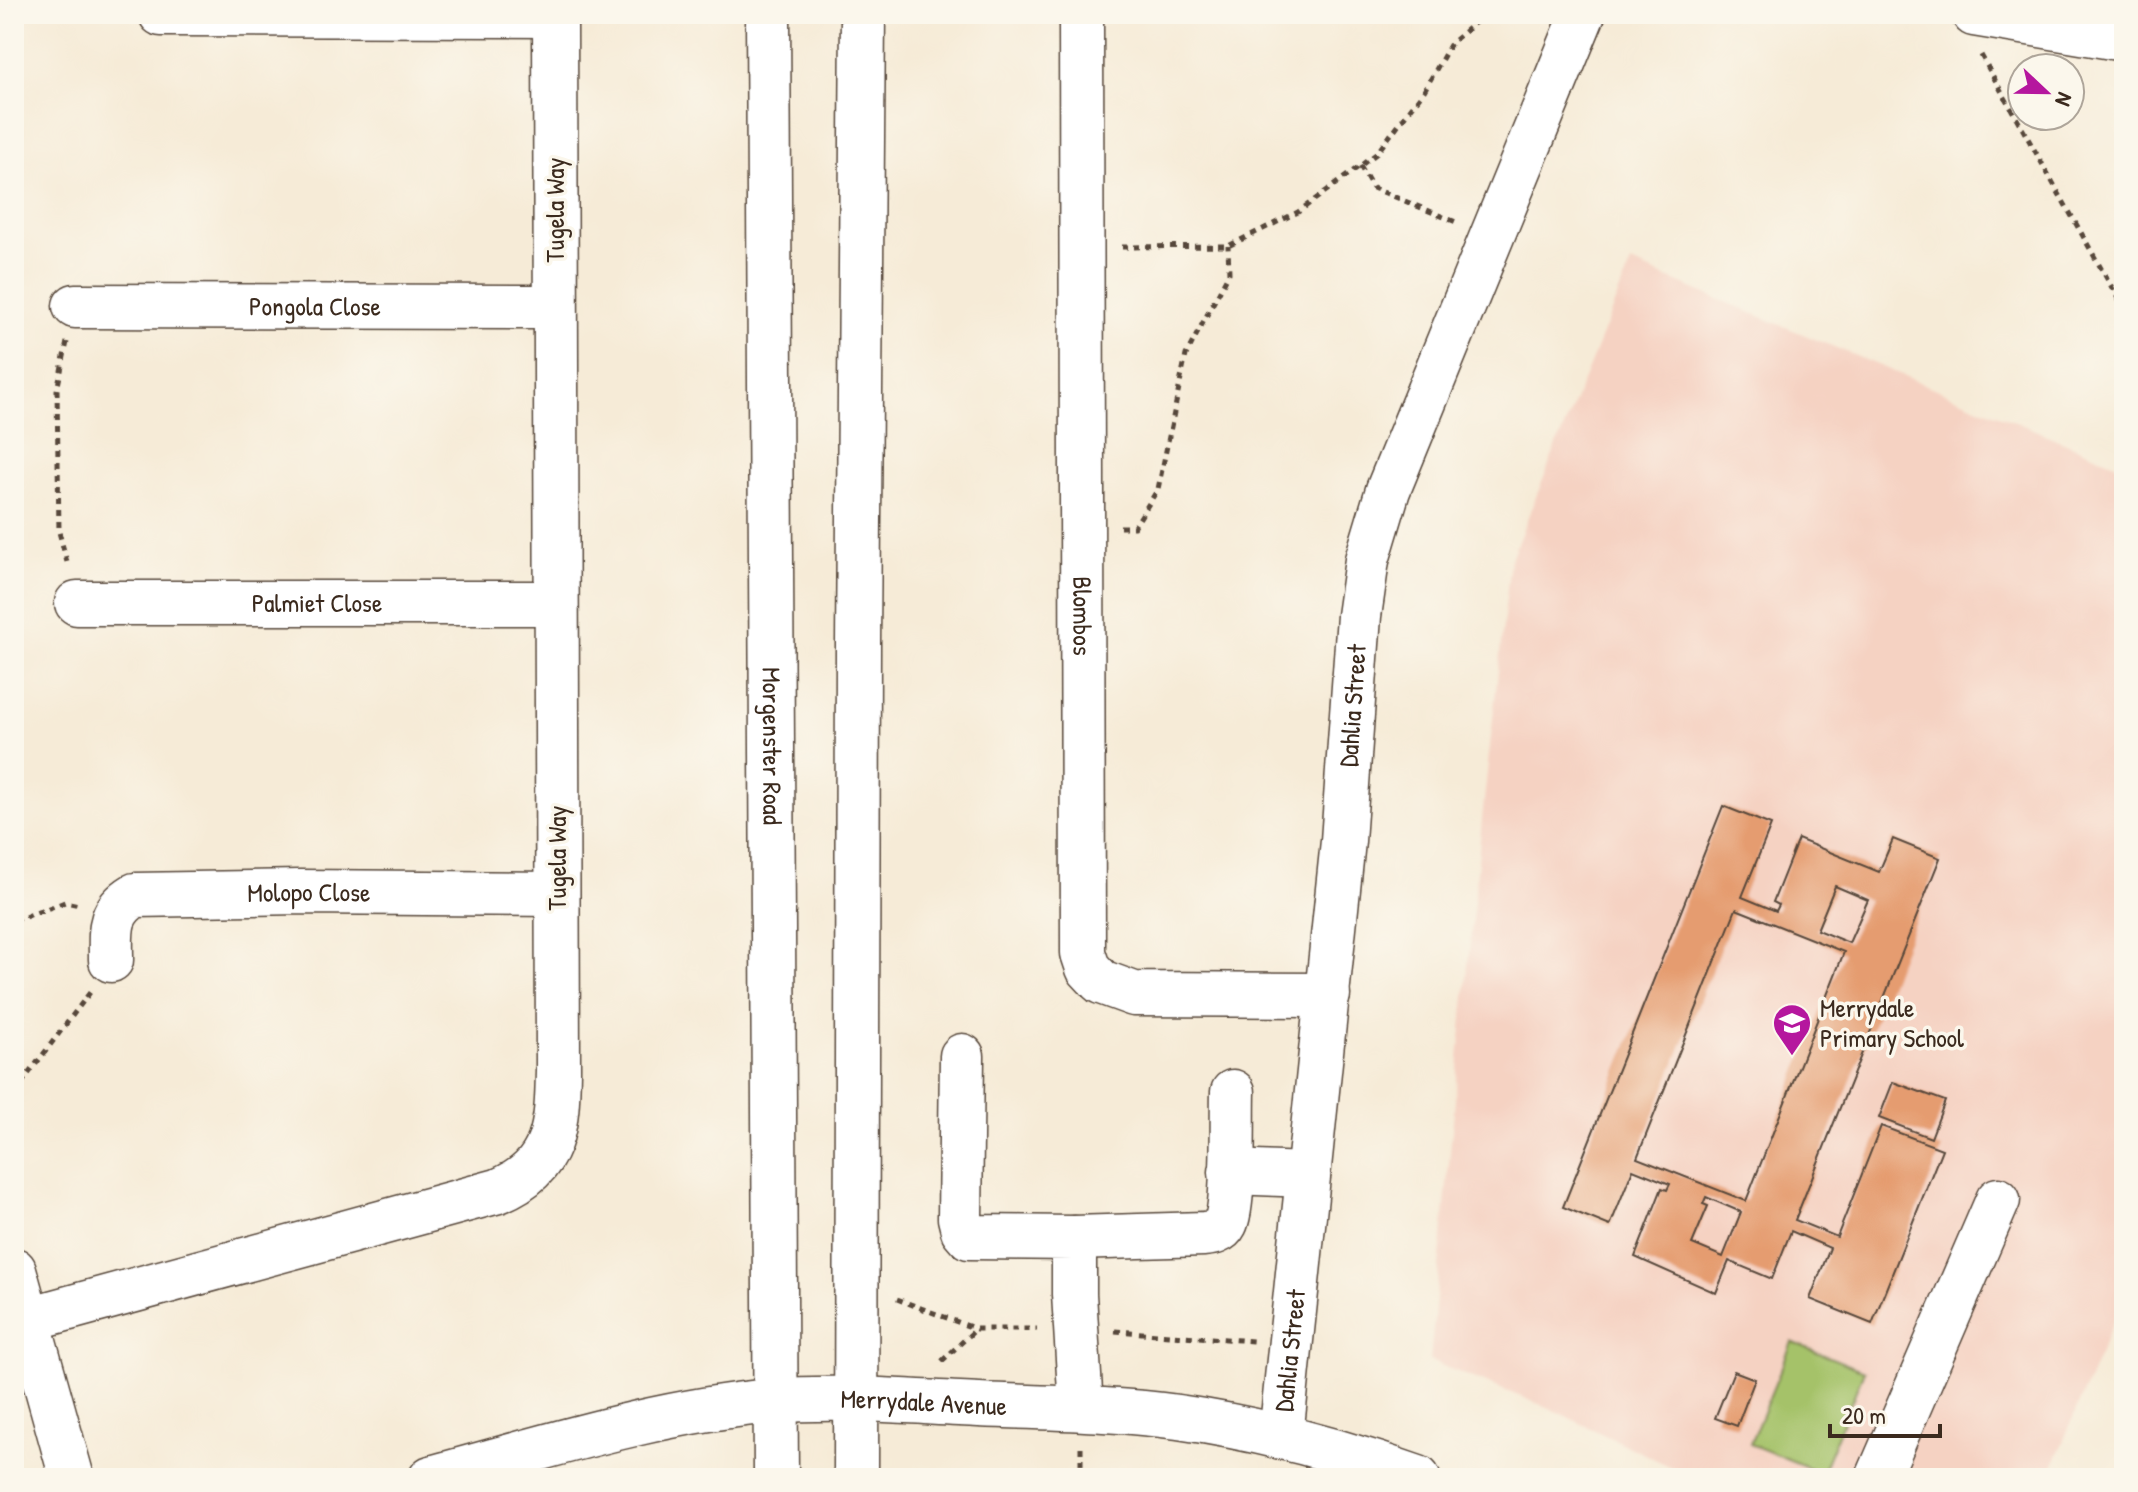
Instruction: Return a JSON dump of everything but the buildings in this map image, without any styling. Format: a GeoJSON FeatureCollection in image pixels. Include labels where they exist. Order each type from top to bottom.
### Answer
{"type":"FeatureCollection","features":[{"type":"Feature","properties":{"kind":"street"},"geometry":{"type":"LineString","coordinates":[[161,14],[555,15]]}},
{"type":"Feature","properties":{"kind":"street","name":"Morgenster Road"},"geometry":{"type":"LineString","coordinates":[[768,14],[776,1478]]}},
{"type":"Feature","properties":{"kind":"street"},"geometry":{"type":"LineString","coordinates":[[856,1478],[863,14]]}},
{"type":"Feature","properties":{"kind":"street","name":"Blombos"},"geometry":{"type":"LineString","coordinates":[[1081,14],[1083,953],[1088,968],[1101,982],[1134,994],[1328,995]]}},
{"type":"Feature","properties":{"kind":"street","name":"Dahlia Street"},"geometry":{"type":"LineString","coordinates":[[1281,1436],[1328,995],[1359,616],[1367,560],[1388,490],[1583,14]]}},
{"type":"Feature","properties":{"kind":"street","name":"Tugela Way"},"geometry":{"type":"LineString","coordinates":[[22,1321],[498,1191],[522,1179],[546,1153],[555,1121],[558,1070],[555,15]]}},
{"type":"Feature","properties":{"kind":"street"},"geometry":{"type":"LineString","coordinates":[[1982,15],[2071,21],[2124,39]]}},
{"type":"Feature","properties":{"kind":"street","name":"Pongola Close"},"geometry":{"type":"LineString","coordinates":[[75,306],[555,307]]}},
{"type":"Feature","properties":{"kind":"street","name":"Palmiet Close"},"geometry":{"type":"LineString","coordinates":[[77,603],[556,603]]}},
{"type":"Feature","properties":{"kind":"street","name":"Molopo Close"},"geometry":{"type":"LineString","coordinates":[[115,912],[123,902],[135,895],[300,892],[557,894]]}},
{"type":"Feature","properties":{"kind":"street"},"geometry":{"type":"LineString","coordinates":[[111,960],[115,912]]}},
{"type":"Feature","properties":{"kind":"street"},"geometry":{"type":"LineString","coordinates":[[962,1056],[960,1218],[963,1230],[969,1237],[1074,1238],[1219,1231],[1225,1225],[1228,1214],[1233,1092]]}},
{"type":"Feature","properties":{"kind":"street"},"geometry":{"type":"LineString","coordinates":[[1231,1172],[1308,1175]]}},
{"type":"Feature","properties":{"kind":"street"},"geometry":{"type":"LineString","coordinates":[[1878,1478],[1998,1200]]}},
{"type":"Feature","properties":{"kind":"street"},"geometry":{"type":"LineString","coordinates":[[1074,1238],[1081,1408]]}},
{"type":"Feature","properties":{"kind":"street"},"geometry":{"type":"LineString","coordinates":[[14,1270],[22,1321],[72,1478]]}},
{"type":"Feature","properties":{"kind":"street","name":"Merrydale Avenue"},"geometry":{"type":"LineString","coordinates":[[431,1478],[588,1435],[678,1415],[774,1401],[857,1399],[1081,1408],[1175,1416],[1311,1442],[1418,1478]]}},
{"type":"Feature","properties":{"kind":"path"},"geometry":{"type":"LineString","coordinates":[[1081,246],[1228,246],[1298,212],[1376,154],[1424,91],[1451,43],[1485,14]]}},
{"type":"Feature","properties":{"kind":"path"},"geometry":{"type":"LineString","coordinates":[[1982,15],[1977,49],[2124,309]]}},
{"type":"Feature","properties":{"kind":"path"},"geometry":{"type":"LineString","coordinates":[[1360,166],[1373,188],[1493,238]]}},
{"type":"Feature","properties":{"kind":"path"},"geometry":{"type":"LineString","coordinates":[[1081,529],[1134,527],[1158,489],[1186,355],[1229,273],[1228,246]]}},
{"type":"Feature","properties":{"kind":"path"},"geometry":{"type":"LineString","coordinates":[[75,306],[57,390],[59,532],[77,603]]}},
{"type":"Feature","properties":{"kind":"path"},"geometry":{"type":"LineString","coordinates":[[14,921],[65,902],[115,912]]}},
{"type":"Feature","properties":{"kind":"path"},"geometry":{"type":"LineString","coordinates":[[14,1093],[90,993],[111,960]]}},
{"type":"Feature","properties":{"kind":"path"},"geometry":{"type":"LineString","coordinates":[[932,1371],[976,1329]]}},
{"type":"Feature","properties":{"kind":"shaded area","name":"Merrydale Primary School"},"geometry":{"type":"Polygon","coordinates":[[[1631,263],[2124,467],[2124,1295],[2048,1478],[1694,1478],[1549,1408],[1430,1361],[1510,561],[1631,263]]]}},
{"type":"Feature","properties":{"kind":"green space"},"geometry":{"type":"Polygon","coordinates":[[[1792,1342],[1864,1371],[1822,1473],[1750,1444],[1792,1342]]]}},
{"type":"Feature","properties":{"kind":"place","name":"Merrydale Primary School"},"geometry":{"type":"Point","coordinates":[1792,1057]}}]}
